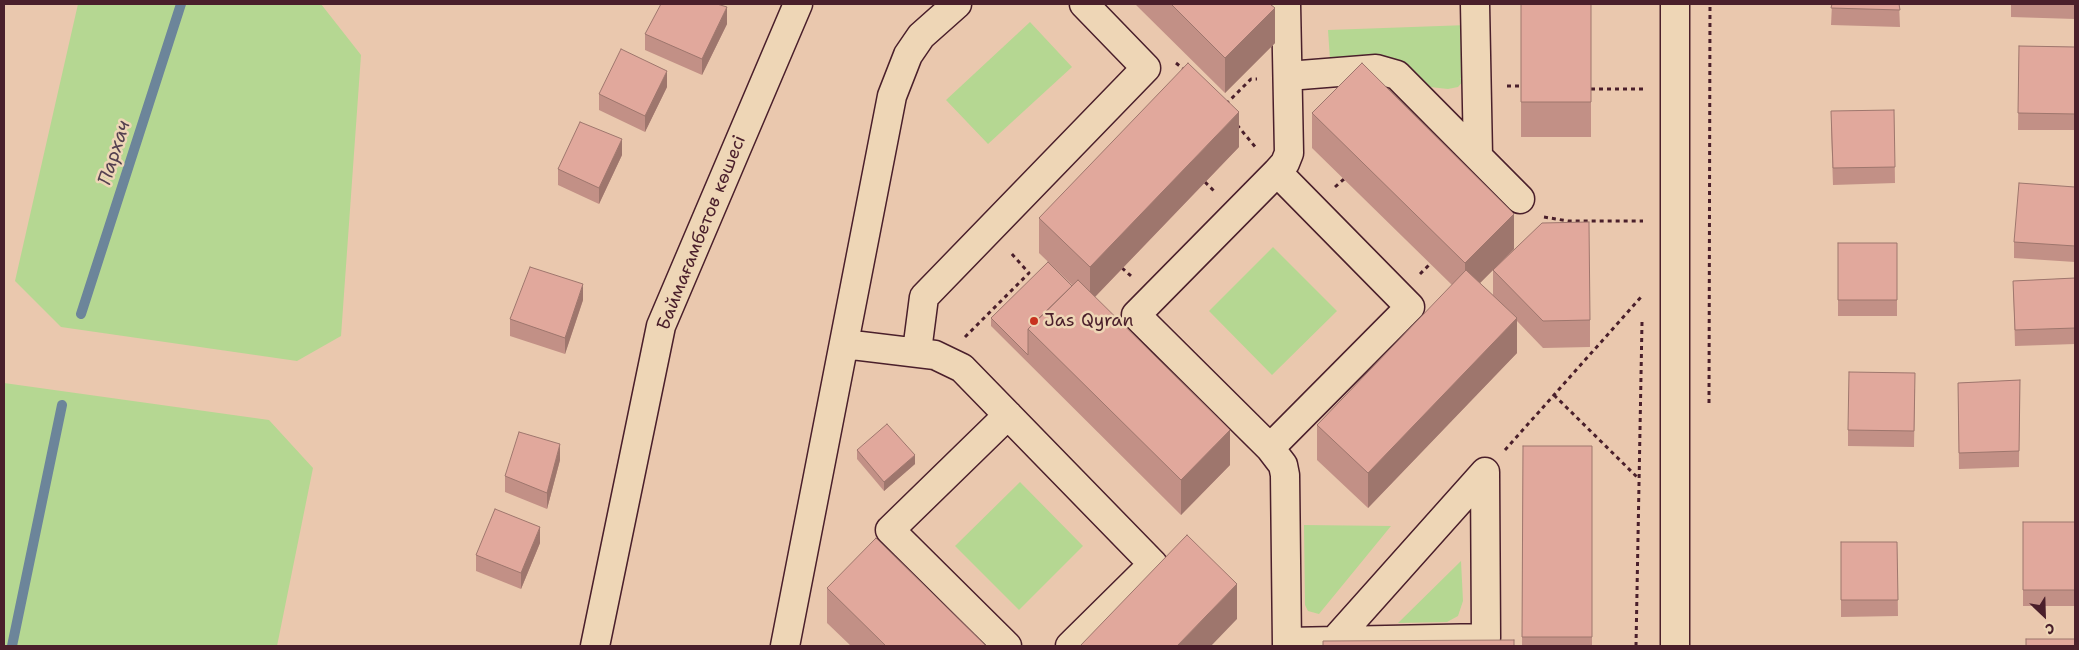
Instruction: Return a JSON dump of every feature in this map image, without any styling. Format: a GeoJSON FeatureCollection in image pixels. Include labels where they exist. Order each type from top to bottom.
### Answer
{"type":"FeatureCollection","features":[{"type":"Feature","properties":{"kind":"street","name":"Баймағамбетов көшесі"},"geometry":{"type":"LineString","coordinates":[[595,646],[662,326],[798,4]]}},
{"type":"Feature","properties":{"kind":"street"},"geometry":{"type":"LineString","coordinates":[[785,646],[892,96],[908,55],[921,36],[956,4]]}},
{"type":"Feature","properties":{"kind":"street"},"geometry":{"type":"LineString","coordinates":[[917,352],[924,297],[1146,68],[1084,4]]}},
{"type":"Feature","properties":{"kind":"street"},"geometry":{"type":"LineString","coordinates":[[1286,4],[1289,153],[1285,163],[1136,315],[1270,448],[1283,465],[1285,475],[1287,644],[1334,641],[1486,638],[1485,472]]}},
{"type":"Feature","properties":{"kind":"street"},"geometry":{"type":"LineString","coordinates":[[1475,4],[1478,156]]}},
{"type":"Feature","properties":{"kind":"street"},"geometry":{"type":"LineString","coordinates":[[1675,4],[1675,646]]}},
{"type":"Feature","properties":{"kind":"street"},"geometry":{"type":"LineString","coordinates":[[1288,76],[1376,70],[1397,75],[1520,199]]}},
{"type":"Feature","properties":{"kind":"street"},"geometry":{"type":"LineString","coordinates":[[1270,448],[1410,306],[1277,172]]}},
{"type":"Feature","properties":{"kind":"street"},"geometry":{"type":"LineString","coordinates":[[844,344],[917,352],[943,358],[962,368],[1153,564],[1070,646]]}},
{"type":"Feature","properties":{"kind":"street"},"geometry":{"type":"LineString","coordinates":[[1007,646],[890,530],[1008,415]]}},
{"type":"Feature","properties":{"kind":"street"},"geometry":{"type":"LineString","coordinates":[[1334,641],[1485,472]]}},
{"type":"Feature","properties":{"kind":"path"},"geometry":{"type":"LineString","coordinates":[[1708,409],[1710,4]]}},
{"type":"Feature","properties":{"kind":"path"},"geometry":{"type":"LineString","coordinates":[[1146,68],[1178,63],[1191,76]]}},
{"type":"Feature","properties":{"kind":"path"},"geometry":{"type":"LineString","coordinates":[[1222,108],[1251,80],[1288,76]]}},
{"type":"Feature","properties":{"kind":"path"},"geometry":{"type":"LineString","coordinates":[[1591,89],[1646,88]]}},
{"type":"Feature","properties":{"kind":"path"},"geometry":{"type":"LineString","coordinates":[[1234,122],[1277,172]]}},
{"type":"Feature","properties":{"kind":"path"},"geometry":{"type":"LineString","coordinates":[[1520,199],[1541,216],[1555,220],[1643,221]]}},
{"type":"Feature","properties":{"kind":"path"},"geometry":{"type":"LineString","coordinates":[[943,358],[1029,273],[989,230]]}},
{"type":"Feature","properties":{"kind":"path"},"geometry":{"type":"LineString","coordinates":[[1485,472],[1642,296]]}},
{"type":"Feature","properties":{"kind":"path"},"geometry":{"type":"LineString","coordinates":[[1003,299],[1007,303]]}},
{"type":"Feature","properties":{"kind":"path"},"geometry":{"type":"LineString","coordinates":[[1554,395],[1639,480]]}},
{"type":"Feature","properties":{"kind":"green space"},"geometry":{"type":"Polygon","coordinates":[[[78,4],[321,4],[361,55],[341,336],[297,361],[61,327],[15,281],[78,4]]]}},
{"type":"Feature","properties":{"kind":"green space"},"geometry":{"type":"Polygon","coordinates":[[[1030,22],[1072,67],[988,144],[946,100],[1030,22]]]}},
{"type":"Feature","properties":{"kind":"green space"},"geometry":{"type":"Polygon","coordinates":[[[1468,25],[1465,79],[1458,87],[1448,89],[1430,87],[1405,65],[1389,57],[1379,55],[1330,60],[1328,30],[1468,25]]]}},
{"type":"Feature","properties":{"kind":"green space"},"geometry":{"type":"Polygon","coordinates":[[[1273,247],[1337,311],[1272,375],[1209,311],[1273,247]]]}},
{"type":"Feature","properties":{"kind":"green space"},"geometry":{"type":"Polygon","coordinates":[[[4,383],[269,420],[313,468],[277,646],[4,646],[4,383]]]}},
{"type":"Feature","properties":{"kind":"green space"},"geometry":{"type":"Polygon","coordinates":[[[1020,482],[1083,546],[1019,610],[955,546],[1020,482]]]}},
{"type":"Feature","properties":{"kind":"green space"},"geometry":{"type":"Polygon","coordinates":[[[1304,525],[1391,526],[1319,614],[1308,611],[1305,605],[1304,525]]]}},
{"type":"Feature","properties":{"kind":"green space"},"geometry":{"type":"Polygon","coordinates":[[[1461,561],[1463,601],[1458,616],[1447,622],[1398,623],[1461,561]]]}},
{"type":"Feature","properties":{"kind":"building"},"geometry":{"type":"Polygon","coordinates":[[[661,4],[717,4],[727,7],[702,59],[645,34],[661,4]]]}},
{"type":"Feature","properties":{"kind":"building"},"geometry":{"type":"Polygon","coordinates":[[[1171,4],[1270,4],[1275,8],[1225,58],[1171,4]]]}},
{"type":"Feature","properties":{"kind":"building"},"geometry":{"type":"Polygon","coordinates":[[[1521,4],[1591,4],[1591,102],[1521,102],[1521,4]]]}},
{"type":"Feature","properties":{"kind":"building"},"geometry":{"type":"Polygon","coordinates":[[[1832,4],[1899,4],[1900,10],[1831,8],[1832,4]]]}},
{"type":"Feature","properties":{"kind":"building"},"geometry":{"type":"Polygon","coordinates":[[[2019,46],[2075,47],[2075,114],[2018,113],[2019,46]]]}},
{"type":"Feature","properties":{"kind":"building"},"geometry":{"type":"Polygon","coordinates":[[[621,49],[667,71],[645,116],[599,94],[621,49]]]}},
{"type":"Feature","properties":{"kind":"building"},"geometry":{"type":"Polygon","coordinates":[[[1188,63],[1239,112],[1090,267],[1039,218],[1188,63]]]}},
{"type":"Feature","properties":{"kind":"building"},"geometry":{"type":"Polygon","coordinates":[[[1362,63],[1514,214],[1465,263],[1312,113],[1362,63]]]}},
{"type":"Feature","properties":{"kind":"building"},"geometry":{"type":"Polygon","coordinates":[[[1894,110],[1895,167],[1833,168],[1831,111],[1894,110]]]}},
{"type":"Feature","properties":{"kind":"building"},"geometry":{"type":"Polygon","coordinates":[[[580,122],[622,139],[599,188],[558,169],[580,122]]]}},
{"type":"Feature","properties":{"kind":"building"},"geometry":{"type":"Polygon","coordinates":[[[2019,183],[2075,187],[2075,246],[2014,242],[2019,183]]]}},
{"type":"Feature","properties":{"kind":"building"},"geometry":{"type":"Polygon","coordinates":[[[1589,222],[1590,320],[1543,321],[1493,270],[1542,223],[1589,222]]]}},
{"type":"Feature","properties":{"kind":"building"},"geometry":{"type":"Polygon","coordinates":[[[1838,243],[1897,243],[1897,300],[1838,300],[1838,243]]]}},
{"type":"Feature","properties":{"kind":"building"},"geometry":{"type":"Polygon","coordinates":[[[1048,262],[1072,286],[1028,329],[1028,355],[991,318],[1048,262]]]}},
{"type":"Feature","properties":{"kind":"building"},"geometry":{"type":"Polygon","coordinates":[[[530,267],[583,284],[565,338],[510,319],[530,267]]]}},
{"type":"Feature","properties":{"kind":"building"},"geometry":{"type":"Polygon","coordinates":[[[1466,270],[1517,318],[1368,473],[1317,425],[1466,270]]]}},
{"type":"Feature","properties":{"kind":"building"},"geometry":{"type":"Polygon","coordinates":[[[2075,278],[2075,328],[2015,330],[2013,281],[2075,278]]]}},
{"type":"Feature","properties":{"kind":"building"},"geometry":{"type":"Polygon","coordinates":[[[1078,280],[1230,430],[1181,480],[1028,329],[1078,280]]]}},
{"type":"Feature","properties":{"kind":"building"},"geometry":{"type":"Polygon","coordinates":[[[1849,372],[1915,373],[1914,431],[1848,430],[1849,372]]]}},
{"type":"Feature","properties":{"kind":"building"},"geometry":{"type":"Polygon","coordinates":[[[2020,380],[2019,451],[1959,453],[1958,383],[2020,380]]]}},
{"type":"Feature","properties":{"kind":"building"},"geometry":{"type":"Polygon","coordinates":[[[887,424],[915,455],[884,482],[857,450],[887,424]]]}},
{"type":"Feature","properties":{"kind":"building"},"geometry":{"type":"Polygon","coordinates":[[[519,432],[560,444],[547,493],[505,476],[519,432]]]}},
{"type":"Feature","properties":{"kind":"building"},"geometry":{"type":"Polygon","coordinates":[[[1523,446],[1592,446],[1592,637],[1522,637],[1523,446]]]}},
{"type":"Feature","properties":{"kind":"building"},"geometry":{"type":"Polygon","coordinates":[[[495,509],[540,527],[521,573],[476,555],[495,509]]]}},
{"type":"Feature","properties":{"kind":"building"},"geometry":{"type":"Polygon","coordinates":[[[2023,522],[2075,522],[2075,590],[2023,590],[2023,522]]]}},
{"type":"Feature","properties":{"kind":"building"},"geometry":{"type":"Polygon","coordinates":[[[1187,535],[1237,584],[1177,646],[1080,646],[1187,535]]]}},
{"type":"Feature","properties":{"kind":"building"},"geometry":{"type":"Polygon","coordinates":[[[876,538],[986,646],[886,646],[827,588],[876,538]]]}},
{"type":"Feature","properties":{"kind":"building"},"geometry":{"type":"Polygon","coordinates":[[[1841,542],[1897,542],[1898,600],[1841,600],[1841,542]]]}},
{"type":"Feature","properties":{"kind":"building"},"geometry":{"type":"Polygon","coordinates":[[[2026,639],[2075,639],[2075,646],[2026,646],[2026,639]]]}},
{"type":"Feature","properties":{"kind":"building"},"geometry":{"type":"Polygon","coordinates":[[[1514,640],[1514,646],[1323,646],[1323,641],[1514,640]]]}},
{"type":"Feature","properties":{"kind":"waterway","name":"Пархач"},"geometry":{"type":"LineString","coordinates":[[81,314],[181,4]]}},
{"type":"Feature","properties":{"kind":"waterway","name":"Пархач"},"geometry":{"type":"LineString","coordinates":[[12,646],[62,405]]}},
{"type":"Feature","properties":{"kind":"place","name":"Jas Qyran"},"geometry":{"type":"Point","coordinates":[1034,321]}}]}
